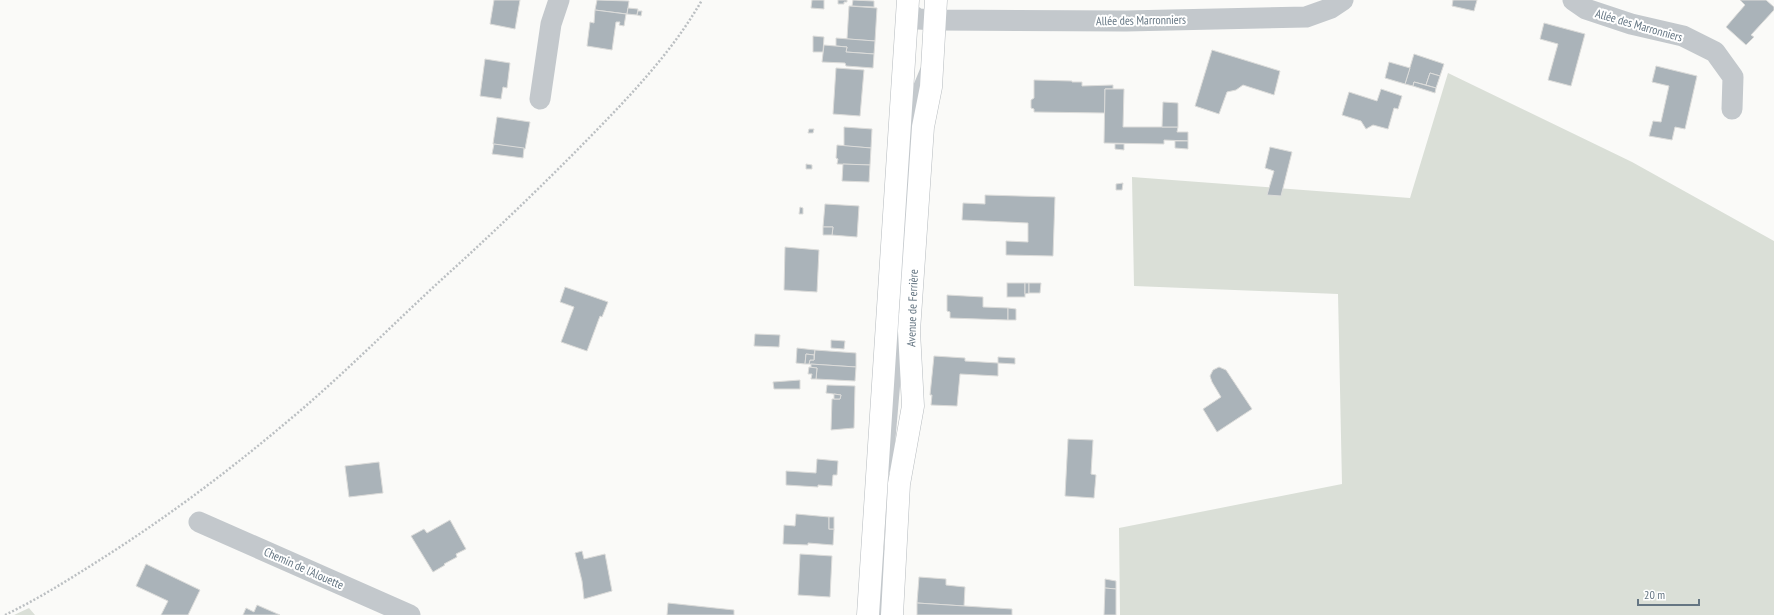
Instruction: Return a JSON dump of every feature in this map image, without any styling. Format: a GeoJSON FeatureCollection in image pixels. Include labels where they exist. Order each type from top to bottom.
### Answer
{"type":"FeatureCollection","features":[{"type":"Feature","properties":{"kind":"main road","name":"Avenue de Ferrière"},"geometry":{"type":"LineString","coordinates":[[868,615],[906,40],[921,9]]}},
{"type":"Feature","properties":{"kind":"main road","name":"Avenue de Ferrière"},"geometry":{"type":"LineString","coordinates":[[892,615],[899,484],[912,406],[910,331],[923,127],[931,87],[933,52],[921,9]]}},
{"type":"Feature","properties":{"kind":"street"},"geometry":{"type":"LineString","coordinates":[[540,99],[551,24],[559,0]]}},
{"type":"Feature","properties":{"kind":"street","name":"Allée des Marronniers"},"geometry":{"type":"LineString","coordinates":[[921,9],[1126,21],[1306,17],[1331,8],[1343,0]]}},
{"type":"Feature","properties":{"kind":"street","name":"Allée des Marronniers"},"geometry":{"type":"LineString","coordinates":[[1573,0],[1586,9],[1631,24],[1683,36],[1715,52],[1733,78],[1732,109]]}},
{"type":"Feature","properties":{"kind":"street","name":"Chemin de l'Alouette"},"geometry":{"type":"LineString","coordinates":[[199,522],[410,615]]}},
{"type":"Feature","properties":{"kind":"lane"},"geometry":{"type":"LineString","coordinates":[[887,478],[897,364],[899,308],[912,114],[918,87],[933,52]]}},
{"type":"Feature","properties":{"kind":"lane"},"geometry":{"type":"LineString","coordinates":[[879,615],[884,542]]}},
{"type":"Feature","properties":{"kind":"path"},"geometry":{"type":"LineString","coordinates":[[5,615],[78,574],[145,531],[210,483],[288,421],[382,336],[572,155],[622,105],[661,60],[686,28],[702,0]]}},
{"type":"Feature","properties":{"kind":"shaded area"},"geometry":{"type":"Polygon","coordinates":[[[1448,73],[1632,162],[1774,241],[1774,615],[1120,615],[1119,528],[1342,484],[1338,294],[1134,286],[1132,177],[1410,198],[1448,73]]]}},
{"type":"Feature","properties":{"kind":"shaded area"},"geometry":{"type":"Polygon","coordinates":[[[29,608],[35,615],[14,615],[29,608]]]}},
{"type":"Feature","properties":{"kind":"building"},"geometry":{"type":"Polygon","coordinates":[[[494,0],[520,0],[515,29],[490,24],[494,0]]]}},
{"type":"Feature","properties":{"kind":"building"},"geometry":{"type":"Polygon","coordinates":[[[597,0],[629,1],[627,14],[595,10],[597,0]]]}},
{"type":"Feature","properties":{"kind":"building"},"geometry":{"type":"Polygon","coordinates":[[[812,0],[824,0],[824,9],[811,8],[812,0]]]}},
{"type":"Feature","properties":{"kind":"building"},"geometry":{"type":"Polygon","coordinates":[[[838,0],[847,0],[847,2],[844,2],[844,4],[838,4],[838,0]]]}},
{"type":"Feature","properties":{"kind":"building"},"geometry":{"type":"Polygon","coordinates":[[[853,0],[874,1],[874,7],[852,6],[853,0]]]}},
{"type":"Feature","properties":{"kind":"building"},"geometry":{"type":"Polygon","coordinates":[[[1453,0],[1477,0],[1474,11],[1452,6],[1453,0]]]}},
{"type":"Feature","properties":{"kind":"building"},"geometry":{"type":"Polygon","coordinates":[[[1740,0],[1766,0],[1774,7],[1774,10],[1751,35],[1754,37],[1746,45],[1726,27],[1745,5],[1740,0]]]}},
{"type":"Feature","properties":{"kind":"building"},"geometry":{"type":"Polygon","coordinates":[[[849,6],[877,8],[875,41],[847,39],[849,6]]]}},
{"type":"Feature","properties":{"kind":"building"},"geometry":{"type":"Polygon","coordinates":[[[628,8],[638,9],[637,15],[627,14],[628,8]]]}},
{"type":"Feature","properties":{"kind":"building"},"geometry":{"type":"Polygon","coordinates":[[[595,10],[626,14],[624,26],[619,25],[620,22],[616,22],[612,50],[587,46],[590,22],[594,23],[595,10]]]}},
{"type":"Feature","properties":{"kind":"building"},"geometry":{"type":"Polygon","coordinates":[[[638,11],[642,11],[641,16],[637,15],[638,11]]]}},
{"type":"Feature","properties":{"kind":"building"},"geometry":{"type":"Polygon","coordinates":[[[1544,23],[1585,34],[1571,86],[1548,80],[1558,44],[1540,39],[1544,23]]]}},
{"type":"Feature","properties":{"kind":"building"},"geometry":{"type":"Polygon","coordinates":[[[813,36],[824,37],[823,52],[813,52],[813,36]]]}},
{"type":"Feature","properties":{"kind":"building"},"geometry":{"type":"Polygon","coordinates":[[[836,38],[875,41],[874,54],[846,52],[847,47],[836,46],[836,38]]]}},
{"type":"Feature","properties":{"kind":"building"},"geometry":{"type":"Polygon","coordinates":[[[824,45],[847,47],[846,52],[874,54],[873,68],[846,66],[845,63],[822,62],[824,45]]]}},
{"type":"Feature","properties":{"kind":"building"},"geometry":{"type":"Polygon","coordinates":[[[1212,50],[1280,71],[1274,95],[1243,85],[1236,90],[1227,92],[1219,114],[1195,106],[1212,50]]]}},
{"type":"Feature","properties":{"kind":"building"},"geometry":{"type":"Polygon","coordinates":[[[1414,54],[1444,64],[1440,76],[1430,73],[1426,85],[1414,82],[1413,86],[1405,84],[1414,54]]]}},
{"type":"Feature","properties":{"kind":"building"},"geometry":{"type":"Polygon","coordinates":[[[485,59],[510,63],[507,88],[503,87],[501,99],[480,96],[485,59]]]}},
{"type":"Feature","properties":{"kind":"building"},"geometry":{"type":"Polygon","coordinates":[[[1389,62],[1410,68],[1405,84],[1385,78],[1389,62]]]}},
{"type":"Feature","properties":{"kind":"building"},"geometry":{"type":"Polygon","coordinates":[[[1656,66],[1697,76],[1685,129],[1675,127],[1672,140],[1649,136],[1653,121],[1661,122],[1669,86],[1652,82],[1656,66]]]}},
{"type":"Feature","properties":{"kind":"building"},"geometry":{"type":"Polygon","coordinates":[[[836,68],[864,70],[860,116],[833,114],[836,68]]]}},
{"type":"Feature","properties":{"kind":"building"},"geometry":{"type":"Polygon","coordinates":[[[1430,73],[1440,76],[1436,88],[1426,85],[1430,73]]]}},
{"type":"Feature","properties":{"kind":"building"},"geometry":{"type":"Polygon","coordinates":[[[1034,80],[1082,82],[1082,86],[1113,85],[1113,89],[1105,89],[1105,113],[1034,112],[1034,109],[1031,108],[1031,100],[1034,98],[1034,80]]]}},
{"type":"Feature","properties":{"kind":"building"},"geometry":{"type":"Polygon","coordinates":[[[1414,82],[1436,88],[1435,93],[1413,86],[1414,82]]]}},
{"type":"Feature","properties":{"kind":"building"},"geometry":{"type":"Polygon","coordinates":[[[1105,89],[1124,89],[1123,127],[1178,127],[1177,132],[1188,132],[1188,141],[1164,140],[1164,144],[1104,143],[1105,89]]]}},
{"type":"Feature","properties":{"kind":"building"},"geometry":{"type":"Polygon","coordinates":[[[1381,89],[1402,96],[1398,109],[1394,108],[1388,129],[1373,125],[1366,129],[1361,121],[1342,115],[1349,92],[1377,101],[1381,89]]]}},
{"type":"Feature","properties":{"kind":"building"},"geometry":{"type":"Polygon","coordinates":[[[1163,102],[1178,103],[1178,127],[1162,127],[1163,102]]]}},
{"type":"Feature","properties":{"kind":"building"},"geometry":{"type":"Polygon","coordinates":[[[497,117],[530,122],[525,149],[493,144],[497,117]]]}},
{"type":"Feature","properties":{"kind":"building"},"geometry":{"type":"Polygon","coordinates":[[[844,127],[872,129],[871,148],[844,146],[844,127]]]}},
{"type":"Feature","properties":{"kind":"building"},"geometry":{"type":"Polygon","coordinates":[[[809,129],[814,129],[813,133],[808,133],[809,129]]]}},
{"type":"Feature","properties":{"kind":"building"},"geometry":{"type":"Polygon","coordinates":[[[1175,141],[1188,141],[1188,149],[1175,148],[1175,141]]]}},
{"type":"Feature","properties":{"kind":"building"},"geometry":{"type":"Polygon","coordinates":[[[494,144],[524,148],[523,158],[492,154],[494,144]]]}},
{"type":"Feature","properties":{"kind":"building"},"geometry":{"type":"Polygon","coordinates":[[[1115,144],[1124,144],[1124,150],[1115,149],[1115,144]]]}},
{"type":"Feature","properties":{"kind":"building"},"geometry":{"type":"Polygon","coordinates":[[[837,145],[871,148],[870,165],[837,164],[837,145]]]}},
{"type":"Feature","properties":{"kind":"building"},"geometry":{"type":"Polygon","coordinates":[[[1270,147],[1292,152],[1281,196],[1267,195],[1274,171],[1265,168],[1270,147]]]}},
{"type":"Feature","properties":{"kind":"building"},"geometry":{"type":"Polygon","coordinates":[[[806,164],[812,165],[812,169],[806,169],[806,164]]]}},
{"type":"Feature","properties":{"kind":"building"},"geometry":{"type":"Polygon","coordinates":[[[843,164],[870,165],[869,182],[842,181],[843,164]]]}},
{"type":"Feature","properties":{"kind":"building"},"geometry":{"type":"Polygon","coordinates":[[[1123,183],[1122,190],[1116,190],[1116,184],[1123,183]]]}},
{"type":"Feature","properties":{"kind":"building"},"geometry":{"type":"Polygon","coordinates":[[[985,195],[1055,197],[1053,256],[1006,255],[1006,241],[1028,242],[1028,223],[962,220],[963,203],[985,204],[985,195]]]}},
{"type":"Feature","properties":{"kind":"building"},"geometry":{"type":"Polygon","coordinates":[[[825,204],[859,206],[857,237],[832,235],[833,227],[823,227],[825,204]]]}},
{"type":"Feature","properties":{"kind":"building"},"geometry":{"type":"Polygon","coordinates":[[[800,207],[803,208],[803,214],[799,214],[800,207]]]}},
{"type":"Feature","properties":{"kind":"building"},"geometry":{"type":"Polygon","coordinates":[[[823,227],[833,227],[832,235],[823,235],[823,227]]]}},
{"type":"Feature","properties":{"kind":"building"},"geometry":{"type":"Polygon","coordinates":[[[785,247],[819,250],[817,292],[784,290],[785,247]]]}},
{"type":"Feature","properties":{"kind":"building"},"geometry":{"type":"Polygon","coordinates":[[[1007,283],[1025,283],[1025,297],[1007,297],[1007,283]]]}},
{"type":"Feature","properties":{"kind":"building"},"geometry":{"type":"Polygon","coordinates":[[[1025,283],[1029,283],[1029,293],[1025,294],[1025,283]]]}},
{"type":"Feature","properties":{"kind":"building"},"geometry":{"type":"Polygon","coordinates":[[[1029,283],[1041,283],[1040,293],[1029,293],[1029,283]]]}},
{"type":"Feature","properties":{"kind":"building"},"geometry":{"type":"Polygon","coordinates":[[[565,287],[608,302],[602,317],[600,316],[587,351],[561,342],[574,307],[560,302],[565,287]]]}},
{"type":"Feature","properties":{"kind":"building"},"geometry":{"type":"Polygon","coordinates":[[[947,295],[983,297],[983,307],[1008,308],[1008,320],[950,318],[950,312],[947,311],[947,295]]]}},
{"type":"Feature","properties":{"kind":"building"},"geometry":{"type":"Polygon","coordinates":[[[1008,308],[1016,309],[1016,320],[1008,320],[1008,308]]]}},
{"type":"Feature","properties":{"kind":"building"},"geometry":{"type":"Polygon","coordinates":[[[755,334],[780,335],[779,347],[754,346],[755,334]]]}},
{"type":"Feature","properties":{"kind":"building"},"geometry":{"type":"Polygon","coordinates":[[[831,340],[845,341],[844,349],[831,348],[831,340]]]}},
{"type":"Feature","properties":{"kind":"building"},"geometry":{"type":"Polygon","coordinates":[[[797,348],[815,350],[814,355],[806,354],[805,364],[796,363],[797,348]]]}},
{"type":"Feature","properties":{"kind":"building"},"geometry":{"type":"Polygon","coordinates":[[[815,350],[856,353],[856,367],[809,364],[810,360],[814,360],[815,350]]]}},
{"type":"Feature","properties":{"kind":"building"},"geometry":{"type":"Polygon","coordinates":[[[806,354],[814,355],[814,360],[810,360],[809,364],[805,364],[806,354]]]}},
{"type":"Feature","properties":{"kind":"building"},"geometry":{"type":"Polygon","coordinates":[[[934,356],[965,358],[965,361],[998,363],[998,376],[960,374],[957,406],[931,405],[932,395],[930,395],[934,356]]]}},
{"type":"Feature","properties":{"kind":"building"},"geometry":{"type":"Polygon","coordinates":[[[998,357],[1015,358],[1015,364],[998,363],[998,357]]]}},
{"type":"Feature","properties":{"kind":"building"},"geometry":{"type":"Polygon","coordinates":[[[811,364],[856,367],[855,381],[816,379],[817,368],[811,368],[811,364]]]}},
{"type":"Feature","properties":{"kind":"building"},"geometry":{"type":"Polygon","coordinates":[[[809,367],[817,368],[816,379],[811,379],[812,374],[808,374],[809,367]]]}},
{"type":"Feature","properties":{"kind":"building"},"geometry":{"type":"Polygon","coordinates":[[[1219,367],[1226,370],[1252,409],[1217,432],[1203,409],[1221,397],[1210,376],[1213,370],[1219,367]]]}},
{"type":"Feature","properties":{"kind":"building"},"geometry":{"type":"Polygon","coordinates":[[[800,380],[800,389],[774,389],[773,382],[800,380]]]}},
{"type":"Feature","properties":{"kind":"building"},"geometry":{"type":"Polygon","coordinates":[[[827,385],[855,386],[854,428],[831,430],[832,399],[840,399],[841,395],[826,393],[827,385]]]}},
{"type":"Feature","properties":{"kind":"building"},"geometry":{"type":"Polygon","coordinates":[[[834,394],[841,395],[840,399],[834,399],[834,394]]]}},
{"type":"Feature","properties":{"kind":"building"},"geometry":{"type":"Polygon","coordinates":[[[1068,439],[1093,440],[1091,474],[1096,475],[1094,498],[1065,496],[1068,439]]]}},
{"type":"Feature","properties":{"kind":"building"},"geometry":{"type":"Polygon","coordinates":[[[817,459],[838,461],[837,475],[833,475],[832,486],[818,485],[818,487],[786,485],[786,471],[816,473],[817,459]]]}},
{"type":"Feature","properties":{"kind":"building"},"geometry":{"type":"Polygon","coordinates":[[[379,462],[383,493],[349,497],[345,466],[379,462]]]}},
{"type":"Feature","properties":{"kind":"building"},"geometry":{"type":"Polygon","coordinates":[[[796,514],[829,517],[829,529],[834,529],[833,545],[808,543],[808,545],[783,544],[784,525],[795,526],[796,514]]]}},
{"type":"Feature","properties":{"kind":"building"},"geometry":{"type":"Polygon","coordinates":[[[829,517],[834,517],[834,529],[829,529],[829,517]]]}},
{"type":"Feature","properties":{"kind":"building"},"geometry":{"type":"Polygon","coordinates":[[[450,520],[466,549],[456,554],[457,557],[433,572],[411,536],[424,529],[427,533],[450,520]]]}},
{"type":"Feature","properties":{"kind":"building"},"geometry":{"type":"Polygon","coordinates":[[[582,551],[584,559],[605,554],[612,591],[584,599],[582,581],[575,553],[582,551]]]}},
{"type":"Feature","properties":{"kind":"building"},"geometry":{"type":"Polygon","coordinates":[[[800,554],[832,556],[830,597],[798,595],[800,554]]]}},
{"type":"Feature","properties":{"kind":"building"},"geometry":{"type":"Polygon","coordinates":[[[146,564],[200,590],[188,615],[161,615],[168,601],[136,586],[146,564]]]}},
{"type":"Feature","properties":{"kind":"building"},"geometry":{"type":"Polygon","coordinates":[[[919,577],[946,579],[946,585],[965,587],[964,606],[917,603],[919,577]]]}},
{"type":"Feature","properties":{"kind":"building"},"geometry":{"type":"Polygon","coordinates":[[[1105,579],[1116,581],[1116,589],[1105,588],[1105,579]]]}},
{"type":"Feature","properties":{"kind":"building"},"geometry":{"type":"Polygon","coordinates":[[[1105,588],[1116,589],[1116,615],[1104,615],[1105,588]]]}},
{"type":"Feature","properties":{"kind":"building"},"geometry":{"type":"Polygon","coordinates":[[[668,603],[734,610],[734,615],[667,615],[668,603]]]}},
{"type":"Feature","properties":{"kind":"building"},"geometry":{"type":"Polygon","coordinates":[[[917,603],[1012,609],[1012,615],[917,615],[917,603]]]}},
{"type":"Feature","properties":{"kind":"building"},"geometry":{"type":"Polygon","coordinates":[[[257,605],[280,615],[243,615],[246,608],[254,612],[257,605]]]}}]}
